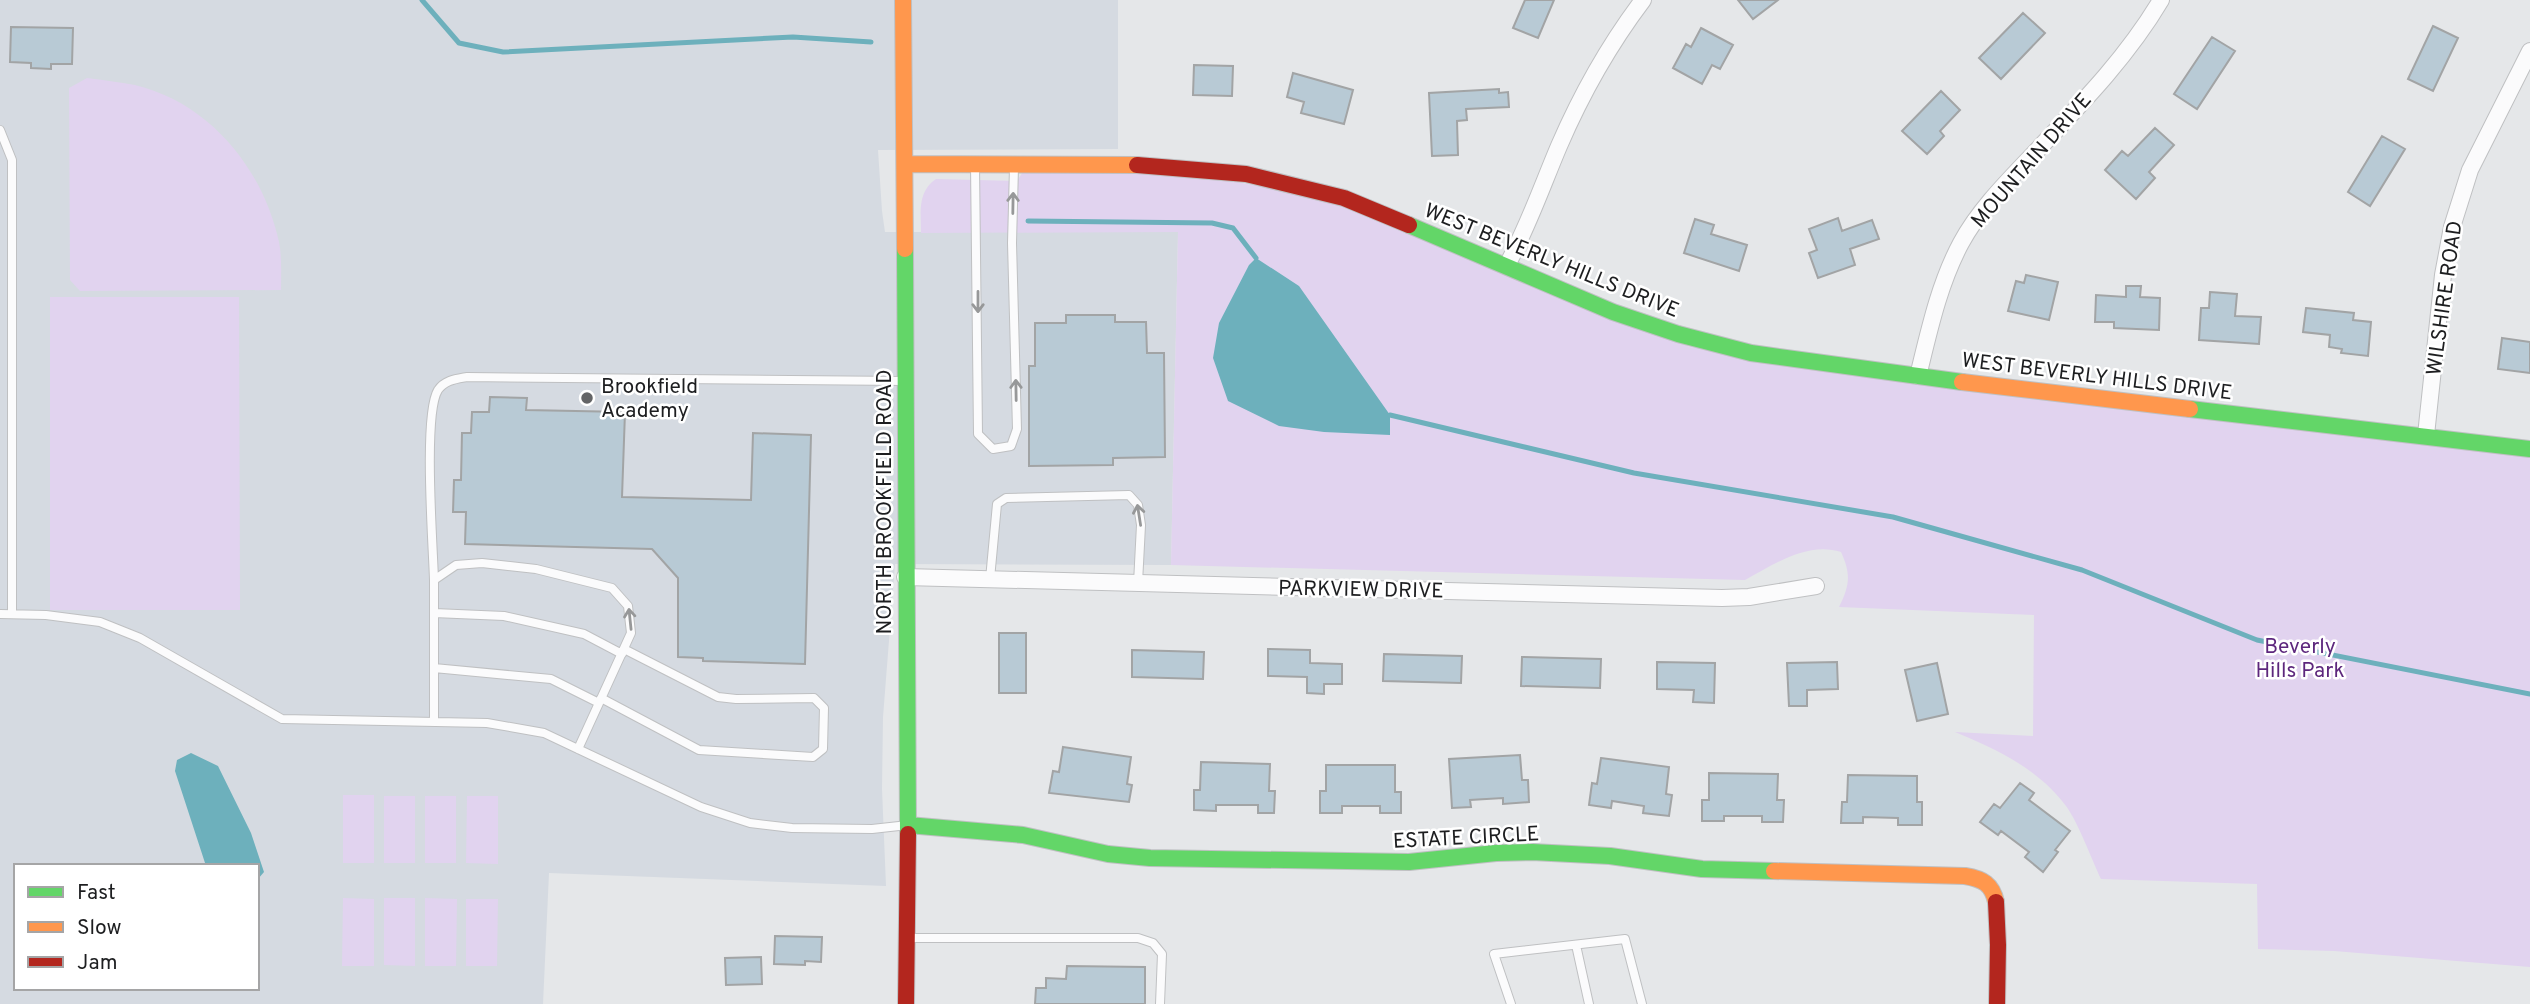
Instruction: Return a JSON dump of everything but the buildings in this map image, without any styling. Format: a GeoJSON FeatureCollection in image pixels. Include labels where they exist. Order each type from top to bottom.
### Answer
{"type":"FeatureCollection","features":[{"type":"Feature","properties":{"kind":"street","name":"NORTH BROOKFIELD ROAD"},"geometry":{"type":"LineString","coordinates":[[903,0],[908,825],[906,1004]]}},
{"type":"Feature","properties":{"kind":"street"},"geometry":{"type":"LineString","coordinates":[[1507,265],[1560,143],[1590,82],[1624,24],[1643,0]]}},
{"type":"Feature","properties":{"kind":"street","name":"MOUNTAIN DRIVE"},"geometry":{"type":"LineString","coordinates":[[1918,376],[1943,286],[1966,235],[2009,180],[2129,48],[2161,0]]}},
{"type":"Feature","properties":{"kind":"street","name":"WILSHIRE ROAD"},"geometry":{"type":"LineString","coordinates":[[2426,435],[2452,227],[2470,170],[2530,51]]}},
{"type":"Feature","properties":{"kind":"street","name":"WEST BEVERLY HILLS DRIVE"},"geometry":{"type":"LineString","coordinates":[[905,164],[1153,165],[1246,174],[1344,198],[1613,312],[1716,345],[1793,360],[1918,376],[2524,448]]}},
{"type":"Feature","properties":{"kind":"street","name":"PARKVIEW DRIVE"},"geometry":{"type":"LineString","coordinates":[[905,578],[1722,598],[1749,597],[1816,586]]}},
{"type":"Feature","properties":{"kind":"street","name":"ESTATE CIRCLE"},"geometry":{"type":"LineString","coordinates":[[908,825],[1023,835],[1108,854],[1150,858],[1409,862],[1532,852],[1610,856],[1702,869],[1965,876],[1983,879],[1993,890],[1998,937],[1997,1004]]}},
{"type":"Feature","properties":{"kind":"lane"},"geometry":{"type":"LineString","coordinates":[[0,130],[12,160],[12,614]]}},
{"type":"Feature","properties":{"kind":"lane"},"geometry":{"type":"LineString","coordinates":[[975,164],[978,435],[993,449],[1011,446],[1017,429],[1012,243],[1014,164]]}},
{"type":"Feature","properties":{"kind":"lane"},"geometry":{"type":"LineString","coordinates":[[434,722],[430,425],[438,390],[450,380],[467,377],[904,381]]}},
{"type":"Feature","properties":{"kind":"lane"},"geometry":{"type":"LineString","coordinates":[[990,580],[997,504],[1006,498],[1129,495],[1138,505],[1141,525],[1138,583]]}},
{"type":"Feature","properties":{"kind":"lane"},"geometry":{"type":"LineString","coordinates":[[434,580],[456,565],[482,563],[536,569],[612,588],[628,606],[631,633],[578,749]]}},
{"type":"Feature","properties":{"kind":"lane"},"geometry":{"type":"LineString","coordinates":[[434,613],[504,616],[584,634],[718,697],[814,698],[824,708],[823,749],[813,757],[699,750],[600,700],[551,679],[434,668]]}},
{"type":"Feature","properties":{"kind":"lane"},"geometry":{"type":"LineString","coordinates":[[0,614],[100,622],[139,638],[282,719],[486,723],[544,733],[701,807],[750,823],[792,828],[859,829],[908,825]]}},
{"type":"Feature","properties":{"kind":"lane"},"geometry":{"type":"LineString","coordinates":[[906,938],[1138,938],[1153,943],[1162,954],[1160,1004]]}},
{"type":"Feature","properties":{"kind":"lane"},"geometry":{"type":"LineString","coordinates":[[1511,1004],[1494,954],[1625,939],[1642,1004]]}},
{"type":"Feature","properties":{"kind":"lane"},"geometry":{"type":"LineString","coordinates":[[1576,945],[1589,1004]]}},
{"type":"Feature","properties":{"kind":"shaded area","name":"Brookfield Academy"},"geometry":{"type":"Polygon","coordinates":[[[0,0],[1118,0],[1118,149],[878,150],[882,211],[885,232],[1178,232],[1171,565],[895,564],[883,717],[882,789],[886,886],[549,873],[543,1004],[0,1004],[0,0]]]}},
{"type":"Feature","properties":{"kind":"green space"},"geometry":{"type":"Polygon","coordinates":[[[87,78],[135,85],[162,94],[209,123],[229,143],[260,189],[271,215],[280,248],[281,290],[80,291],[70,280],[69,88],[87,78]]]}},
{"type":"Feature","properties":{"kind":"green space","name":"Beverly Hills Park"},"geometry":{"type":"Polygon","coordinates":[[[1024,170],[1206,176],[1325,199],[1690,347],[2530,454],[2530,967],[2334,951],[2258,949],[2257,884],[2101,879],[2076,822],[2055,793],[2016,762],[1955,732],[2033,736],[2034,615],[1839,607],[1848,580],[1841,552],[1816,549],[1804,552],[1779,561],[1745,580],[1171,565],[1178,232],[921,233],[923,197],[936,179],[1017,181],[1024,170]]]}},
{"type":"Feature","properties":{"kind":"green space"},"geometry":{"type":"Polygon","coordinates":[[[50,297],[239,297],[240,610],[50,610],[50,297]]]}},
{"type":"Feature","properties":{"kind":"green space"},"geometry":{"type":"Polygon","coordinates":[[[343,795],[374,795],[374,863],[343,863],[343,795]]]}},
{"type":"Feature","properties":{"kind":"green space"},"geometry":{"type":"Polygon","coordinates":[[[384,796],[415,796],[415,863],[384,863],[384,796]]]}},
{"type":"Feature","properties":{"kind":"green space"},"geometry":{"type":"Polygon","coordinates":[[[425,796],[456,796],[456,863],[425,863],[425,796]]]}},
{"type":"Feature","properties":{"kind":"green space"},"geometry":{"type":"Polygon","coordinates":[[[467,796],[498,796],[498,864],[466,863],[467,796]]]}},
{"type":"Feature","properties":{"kind":"green space"},"geometry":{"type":"Polygon","coordinates":[[[343,898],[374,899],[374,966],[342,966],[343,898]]]}},
{"type":"Feature","properties":{"kind":"green space"},"geometry":{"type":"Polygon","coordinates":[[[384,898],[415,898],[415,966],[384,965],[384,898]]]}},
{"type":"Feature","properties":{"kind":"green space"},"geometry":{"type":"Polygon","coordinates":[[[425,898],[457,899],[456,966],[425,966],[425,898]]]}},
{"type":"Feature","properties":{"kind":"green space"},"geometry":{"type":"Polygon","coordinates":[[[466,899],[498,899],[497,966],[466,966],[466,899]]]}},
{"type":"Feature","properties":{"kind":"water"},"geometry":{"type":"Polygon","coordinates":[[[1256,258],[1299,286],[1390,415],[1390,435],[1324,432],[1279,426],[1228,401],[1213,358],[1219,323],[1249,265],[1256,258]]]}},
{"type":"Feature","properties":{"kind":"water"},"geometry":{"type":"Polygon","coordinates":[[[191,753],[218,766],[251,833],[264,872],[259,878],[259,864],[205,864],[175,771],[177,760],[191,753]]]}},
{"type":"Feature","properties":{"kind":"waterway"},"geometry":{"type":"LineString","coordinates":[[422,0],[459,43],[503,52],[793,37],[871,42]]}},
{"type":"Feature","properties":{"kind":"waterway"},"geometry":{"type":"LineString","coordinates":[[1028,221],[1212,223],[1233,228],[1256,258]]}},
{"type":"Feature","properties":{"kind":"waterway"},"geometry":{"type":"LineString","coordinates":[[1390,415],[1634,473],[1893,517],[2082,570],[2257,640],[2530,694]]}},
{"type":"Feature","properties":{"kind":"traffic: fast"},"geometry":{"type":"LineString","coordinates":[[1409,225],[1613,312],[1678,334],[1751,353],[1962,382]]}},
{"type":"Feature","properties":{"kind":"traffic: fast"},"geometry":{"type":"LineString","coordinates":[[905,249],[908,834]]}},
{"type":"Feature","properties":{"kind":"traffic: fast"},"geometry":{"type":"LineString","coordinates":[[2190,409],[2530,449]]}},
{"type":"Feature","properties":{"kind":"traffic: fast"},"geometry":{"type":"LineString","coordinates":[[908,825],[1023,835],[1108,854],[1150,858],[1409,862],[1532,852],[1610,856],[1702,869],[1774,871]]}},
{"type":"Feature","properties":{"kind":"traffic: slow"},"geometry":{"type":"LineString","coordinates":[[903,0],[905,249]]}},
{"type":"Feature","properties":{"kind":"traffic: slow"},"geometry":{"type":"LineString","coordinates":[[905,164],[1137,165]]}},
{"type":"Feature","properties":{"kind":"traffic: slow"},"geometry":{"type":"LineString","coordinates":[[1962,382],[2190,409]]}},
{"type":"Feature","properties":{"kind":"traffic: slow"},"geometry":{"type":"LineString","coordinates":[[1774,871],[1965,876],[1986,883],[1996,902]]}},
{"type":"Feature","properties":{"kind":"traffic: jam"},"geometry":{"type":"LineString","coordinates":[[1137,165],[1246,174],[1344,198],[1409,225]]}},
{"type":"Feature","properties":{"kind":"traffic: jam"},"geometry":{"type":"LineString","coordinates":[[906,1004],[908,834]]}},
{"type":"Feature","properties":{"kind":"traffic: jam"},"geometry":{"type":"LineString","coordinates":[[1996,902],[1997,1004]]}},
{"type":"Feature","properties":{"kind":"place","name":"Brookfield Academy"},"geometry":{"type":"Point","coordinates":[587,398]}}]}
